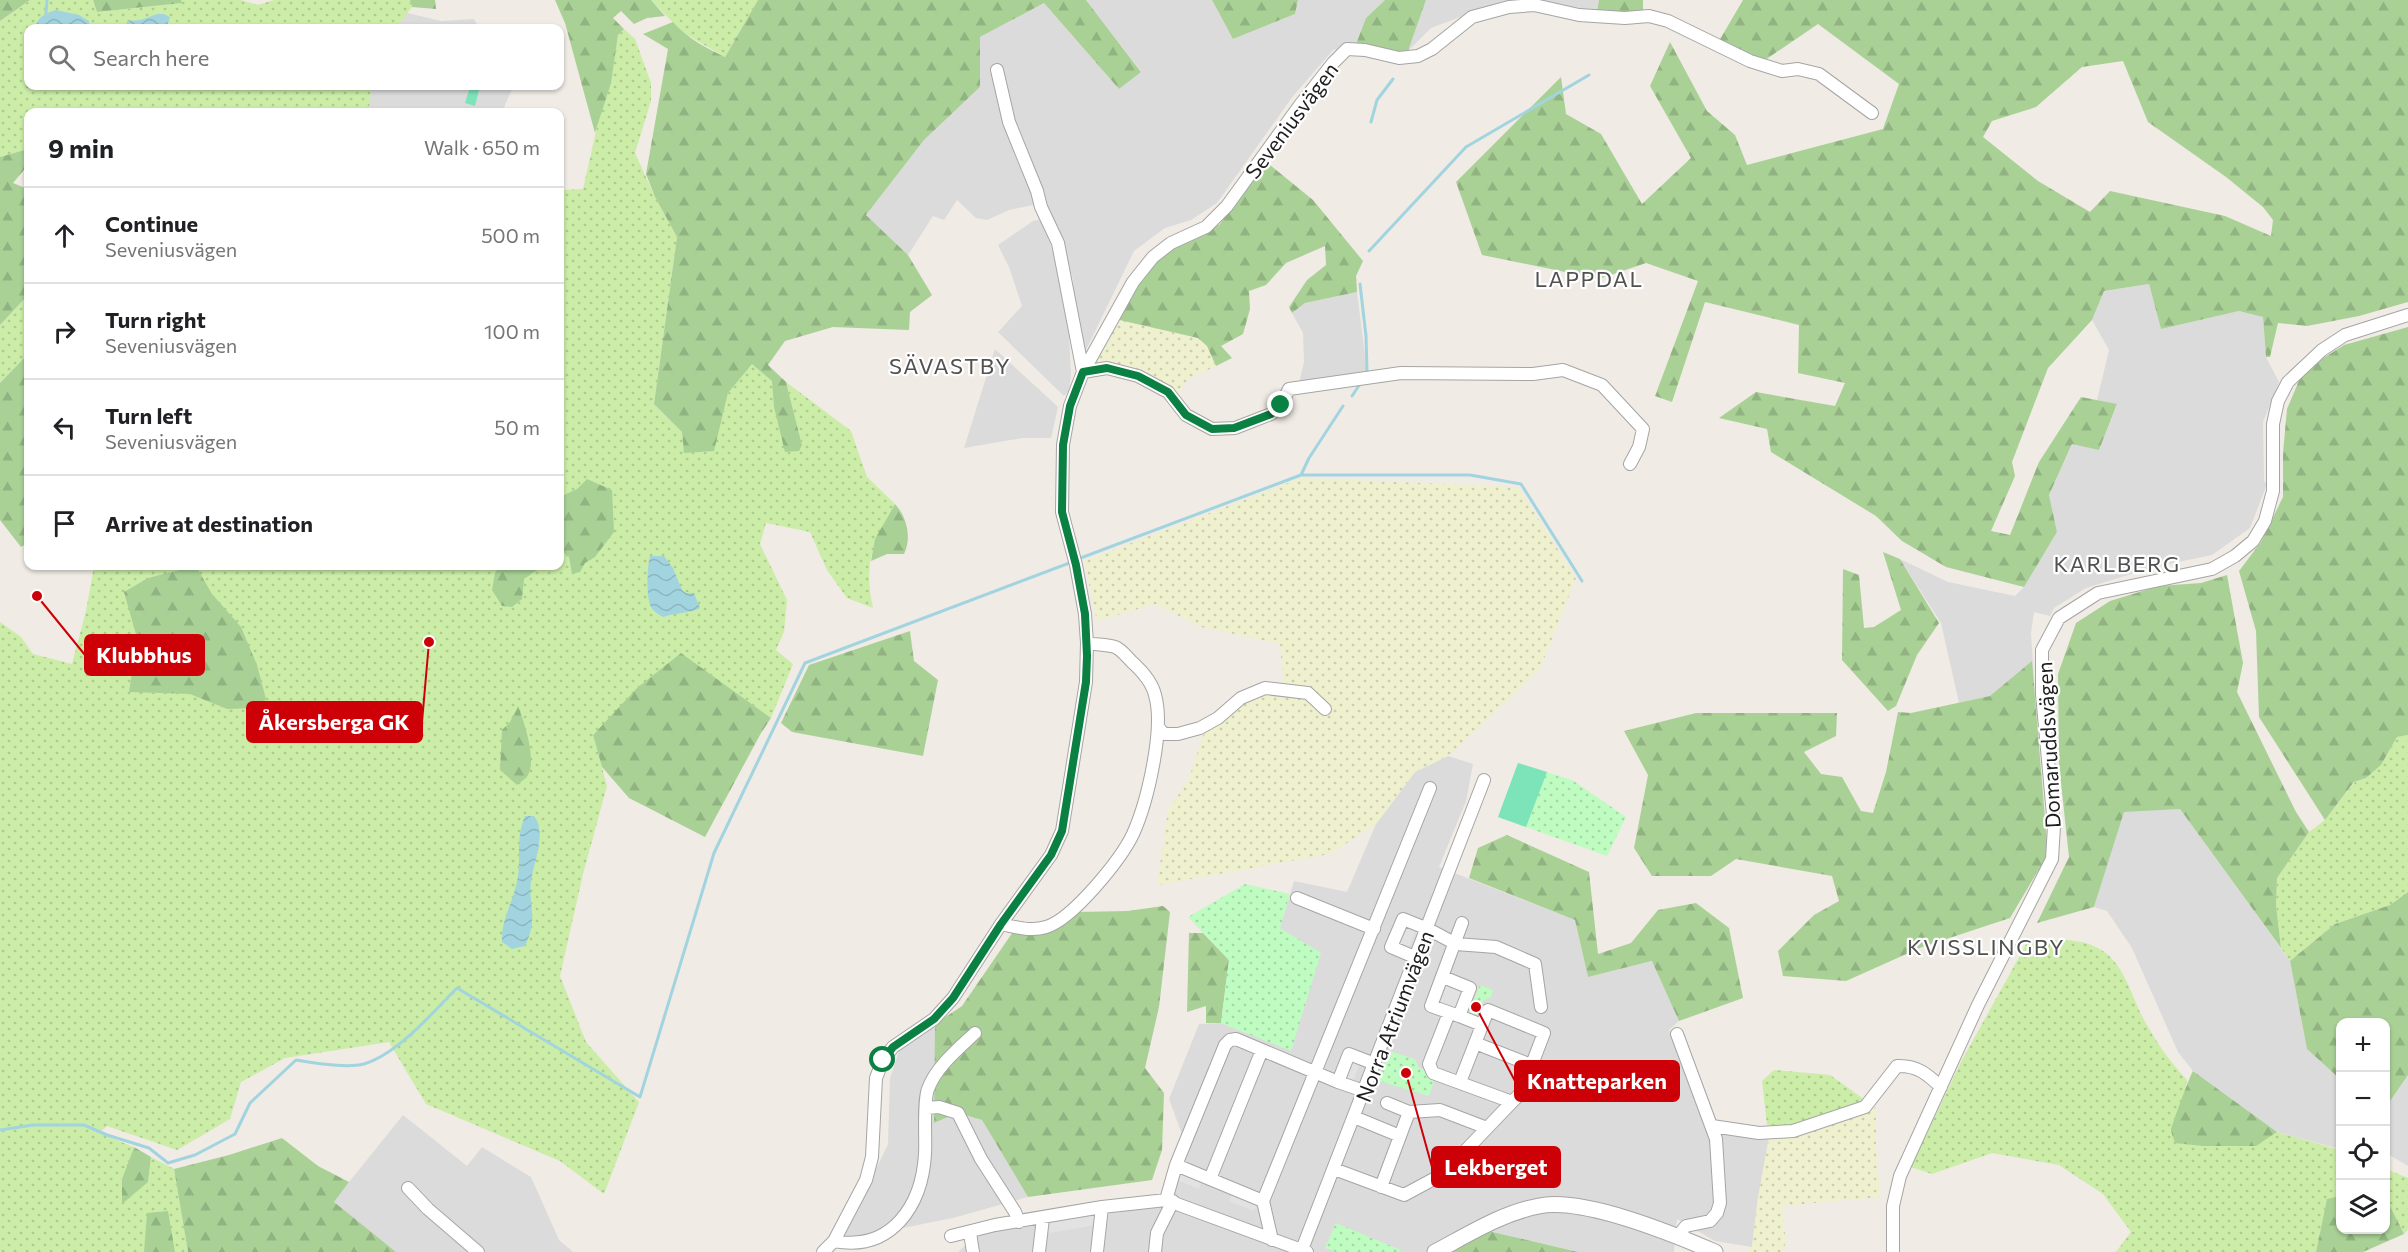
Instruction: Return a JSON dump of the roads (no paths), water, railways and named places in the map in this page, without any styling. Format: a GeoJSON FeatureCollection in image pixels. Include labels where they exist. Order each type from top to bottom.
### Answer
{"type":"FeatureCollection","features":[{"type":"Feature","properties":{"kind":"street","name":"Seveniusvägen"},"geometry":{"type":"LineString","coordinates":[[824,1252],[834,1241],[857,1198],[872,1157],[876,1078],[883,1060],[893,1047],[934,1019],[953,998],[1001,924],[1051,855],[1062,831],[1086,682],[1087,643],[1076,565],[1062,512],[1063,451],[1070,406],[1083,372],[1133,282],[1153,257],[1171,243],[1206,226],[1227,206],[1300,105],[1347,49],[1365,50],[1399,58],[1418,56],[1432,49],[1472,17],[1509,7],[1534,6],[1579,15],[1625,18],[1649,16],[1668,21],[1750,61],[1782,71],[1798,69],[1819,74],[1872,113]]}},
{"type":"Feature","properties":{"kind":"street"},"geometry":{"type":"LineString","coordinates":[[997,70],[1009,122],[1037,191],[1041,207],[1058,243],[1083,372],[1107,368],[1138,376],[1168,392],[1186,415],[1212,429],[1234,428],[1271,414],[1281,405],[1289,389],[1306,385],[1401,373],[1533,374],[1563,370],[1602,385],[1643,429],[1639,447],[1630,464]]}},
{"type":"Feature","properties":{"kind":"street","name":"Domaruddsvägen"},"geometry":{"type":"LineString","coordinates":[[1893,1252],[1893,1206],[1900,1176],[1978,1005],[2052,859],[2054,826],[2042,694],[2042,650],[2059,618],[2098,593],[2212,569],[2235,556],[2253,541],[2265,521],[2273,491],[2273,424],[2278,401],[2289,382],[2322,350],[2345,335],[2408,315]]}},
{"type":"Feature","properties":{"kind":"street"},"geometry":{"type":"LineString","coordinates":[[1001,924],[1023,929],[1046,927],[1068,915],[1096,884],[1132,837],[1143,807],[1159,728],[1156,696],[1139,668],[1116,647],[1087,643]]}},
{"type":"Feature","properties":{"kind":"street"},"geometry":{"type":"LineString","coordinates":[[1159,728],[1164,734],[1178,734],[1200,728],[1218,718],[1241,698],[1265,688],[1308,693],[1325,709]]}},
{"type":"Feature","properties":{"kind":"street","name":"Norra Atriumvägen"},"geometry":{"type":"LineString","coordinates":[[1304,1252],[1484,780]]}},
{"type":"Feature","properties":{"kind":"street"},"geometry":{"type":"LineString","coordinates":[[1272,1240],[1263,1201],[1430,788]]}},
{"type":"Feature","properties":{"kind":"street"},"geometry":{"type":"LineString","coordinates":[[1297,898],[1372,933],[1392,948],[1417,958]]}},
{"type":"Feature","properties":{"kind":"street"},"geometry":{"type":"LineString","coordinates":[[1381,910],[1428,929],[1456,944],[1496,947],[1535,964],[1541,1007]]}},
{"type":"Feature","properties":{"kind":"street"},"geometry":{"type":"LineString","coordinates":[[1392,948],[1390,947],[1403,919]]}},
{"type":"Feature","properties":{"kind":"street"},"geometry":{"type":"LineString","coordinates":[[1461,923],[1456,944],[1431,1006],[1482,1025]]}},
{"type":"Feature","properties":{"kind":"street"},"geometry":{"type":"LineString","coordinates":[[1443,977],[1470,988],[1429,1064],[1433,1072],[1512,1102]]}},
{"type":"Feature","properties":{"kind":"street"},"geometry":{"type":"LineString","coordinates":[[1334,1169],[1404,1195],[1443,1174],[1521,1093],[1544,1033],[1488,1010],[1460,1082]]}},
{"type":"Feature","properties":{"kind":"street"},"geometry":{"type":"LineString","coordinates":[[834,1241],[848,1245],[885,1237],[894,1231],[912,1208],[925,1156],[927,1090],[938,1072],[975,1033]]}},
{"type":"Feature","properties":{"kind":"street"},"geometry":{"type":"LineString","coordinates":[[1677,1034],[1716,1139],[1720,1203],[1717,1213],[1710,1221],[1686,1226],[1678,1236]]}},
{"type":"Feature","properties":{"kind":"street"},"geometry":{"type":"LineString","coordinates":[[1155,1252],[1157,1233],[1169,1200],[1176,1165],[1225,1045],[1230,1040],[1236,1039],[1364,1091]]}},
{"type":"Feature","properties":{"kind":"street"},"geometry":{"type":"LineString","coordinates":[[1475,1043],[1531,1065]]}},
{"type":"Feature","properties":{"kind":"street"},"geometry":{"type":"LineString","coordinates":[[1210,1179],[1262,1050]]}},
{"type":"Feature","properties":{"kind":"street"},"geometry":{"type":"LineString","coordinates":[[1338,1082],[1349,1054],[1375,1064]]}},
{"type":"Feature","properties":{"kind":"street"},"geometry":{"type":"LineString","coordinates":[[1712,1126],[1759,1133],[1793,1131],[1864,1107],[1897,1066],[1922,1070],[1941,1087]]}},
{"type":"Feature","properties":{"kind":"street"},"geometry":{"type":"LineString","coordinates":[[1387,1103],[1409,1112],[1440,1110],[1487,1128]]}},
{"type":"Feature","properties":{"kind":"street"},"geometry":{"type":"LineString","coordinates":[[927,1107],[939,1107],[958,1113],[970,1140],[1020,1222]]}},
{"type":"Feature","properties":{"kind":"street"},"geometry":{"type":"LineString","coordinates":[[1381,1186],[1409,1112]]}},
{"type":"Feature","properties":{"kind":"street"},"geometry":{"type":"LineString","coordinates":[[1354,1117],[1400,1136]]}},
{"type":"Feature","properties":{"kind":"street"},"geometry":{"type":"LineString","coordinates":[[1176,1165],[1263,1201]]}},
{"type":"Feature","properties":{"kind":"street"},"geometry":{"type":"LineString","coordinates":[[408,1188],[428,1209],[478,1252]]}},
{"type":"Feature","properties":{"kind":"street"},"geometry":{"type":"LineString","coordinates":[[951,1236],[995,1225],[1102,1207],[1169,1200],[1304,1252]]}},
{"type":"Feature","properties":{"kind":"street"},"geometry":{"type":"LineString","coordinates":[[1435,1252],[1510,1214],[1542,1205],[1569,1206],[1602,1213],[1678,1236],[1715,1252]]}},
{"type":"Feature","properties":{"kind":"street"},"geometry":{"type":"LineString","coordinates":[[1097,1252],[1102,1207]]}},
{"type":"Feature","properties":{"kind":"street"},"geometry":{"type":"LineString","coordinates":[[1039,1252],[1043,1218]]}},
{"type":"Feature","properties":{"kind":"street"},"geometry":{"type":"LineString","coordinates":[[970,1233],[973,1252]]}},
{"type":"Feature","properties":{"kind":"water"},"geometry":{"type":"Polygon","coordinates":[[[56,10],[79,15],[89,21],[89,24],[37,24],[42,16],[56,10]]]}},
{"type":"Feature","properties":{"kind":"water"},"geometry":{"type":"Polygon","coordinates":[[[157,14],[170,17],[168,24],[127,24],[127,21],[141,20],[157,14]]]}},
{"type":"Feature","properties":{"kind":"water"},"geometry":{"type":"Polygon","coordinates":[[[650,556],[664,556],[673,568],[682,590],[686,593],[694,593],[700,608],[663,617],[653,610],[649,603],[648,590],[650,556]]]}},
{"type":"Feature","properties":{"kind":"water"},"geometry":{"type":"Polygon","coordinates":[[[525,816],[534,816],[538,823],[540,839],[531,881],[532,919],[529,936],[525,946],[512,949],[502,942],[502,934],[518,877],[520,834],[525,816]]]}},
{"type":"Feature","properties":{"kind":"waterway"},"geometry":{"type":"LineString","coordinates":[[46,14],[47,0]]}},
{"type":"Feature","properties":{"kind":"waterway"},"geometry":{"type":"LineString","coordinates":[[1369,251],[1466,147],[1589,75]]}},
{"type":"Feature","properties":{"kind":"waterway"},"geometry":{"type":"LineString","coordinates":[[1371,122],[1377,100],[1393,79]]}},
{"type":"Feature","properties":{"kind":"waterway"},"geometry":{"type":"LineString","coordinates":[[1360,284],[1366,336],[1367,371]]}},
{"type":"Feature","properties":{"kind":"waterway"},"geometry":{"type":"LineString","coordinates":[[1352,396],[1360,384]]}},
{"type":"Feature","properties":{"kind":"waterway"},"geometry":{"type":"LineString","coordinates":[[1301,475],[1309,458],[1343,406]]}},
{"type":"Feature","properties":{"kind":"waterway"},"geometry":{"type":"LineString","coordinates":[[1078,559],[1301,475],[1470,475],[1521,484],[1582,581]]}},
{"type":"Feature","properties":{"kind":"waterway"},"geometry":{"type":"LineString","coordinates":[[0,1130],[33,1125],[84,1125],[149,1148],[168,1163],[195,1155],[235,1134],[250,1103],[296,1060],[349,1065],[364,1064],[377,1059],[402,1042],[457,988],[640,1097],[714,853],[805,663],[1072,562]]}},
{"type":"Feature","properties":{"kind":"place","name":"Klubbhus"},"geometry":{"type":"Point","coordinates":[37,596]}},
{"type":"Feature","properties":{"kind":"place","name":"Åkersberga GK"},"geometry":{"type":"Point","coordinates":[429,642]}},
{"type":"Feature","properties":{"kind":"place","name":"Knatteparken"},"geometry":{"type":"Point","coordinates":[1476,1007]}},
{"type":"Feature","properties":{"kind":"place","name":"Lekberget"},"geometry":{"type":"Point","coordinates":[1406,1073]}},
{"type":"Feature","properties":{"kind":"district","name":"LAPPDAL"},"geometry":{"type":"Point","coordinates":[1589,278]}},
{"type":"Feature","properties":{"kind":"district","name":"SÄVASTBY"},"geometry":{"type":"Point","coordinates":[950,365]}},
{"type":"Feature","properties":{"kind":"district","name":"KARLBERG"},"geometry":{"type":"Point","coordinates":[2117,563]}},
{"type":"Feature","properties":{"kind":"district","name":"KVISSLINGBY"},"geometry":{"type":"Point","coordinates":[1986,946]}}]}
